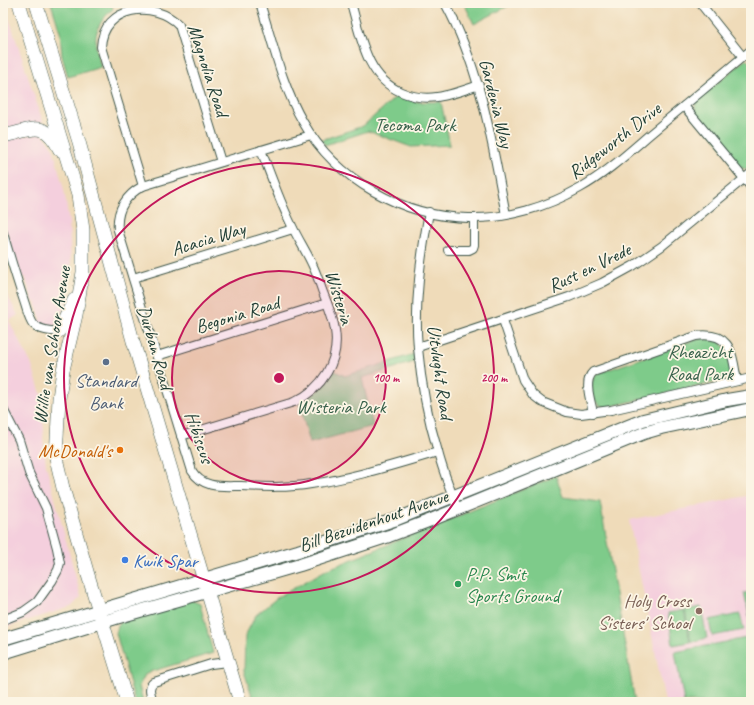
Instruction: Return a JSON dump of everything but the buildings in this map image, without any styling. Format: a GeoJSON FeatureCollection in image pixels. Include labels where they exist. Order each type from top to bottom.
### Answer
{"type":"FeatureCollection","features":[{"type":"Feature","properties":{"kind":"main road"},"geometry":{"type":"LineString","coordinates":[[19,3],[73,176]]}},
{"type":"Feature","properties":{"kind":"main road","name":"Durban Road"},"geometry":{"type":"LineString","coordinates":[[36,3],[81,149],[133,341],[240,702]]}},
{"type":"Feature","properties":{"kind":"main road"},"geometry":{"type":"LineString","coordinates":[[3,136],[32,129],[46,131],[56,143],[73,176]]}},
{"type":"Feature","properties":{"kind":"main road","name":"Willie van Schoor Avenue"},"geometry":{"type":"LineString","coordinates":[[73,176],[82,214],[84,245],[83,272],[76,315],[63,370],[59,398],[56,458],[63,488],[127,702]]}},
{"type":"Feature","properties":{"kind":"main road"},"geometry":{"type":"LineString","coordinates":[[60,331],[83,272]]}},
{"type":"Feature","properties":{"kind":"main road","name":"Bill Bezuidenhout Avenue"},"geometry":{"type":"LineString","coordinates":[[3,639],[203,578],[298,551],[397,519],[643,420],[704,405],[751,396]]}},
{"type":"Feature","properties":{"kind":"main road","name":"Bill Bezuidenhout Avenue"},"geometry":{"type":"LineString","coordinates":[[3,653],[102,622],[300,565],[389,536],[458,510],[660,428],[751,409]]}},
{"type":"Feature","properties":{"kind":"street","name":"Ridgeworth Drive"},"geometry":{"type":"LineString","coordinates":[[260,3],[285,82],[297,111],[311,135],[333,160],[359,183],[389,200],[450,217],[474,218],[521,212],[547,204],[580,188],[612,166],[748,55]]}},
{"type":"Feature","properties":{"kind":"street"},"geometry":{"type":"LineString","coordinates":[[350,3],[368,59],[376,72],[393,88],[407,95],[430,98],[446,95],[478,85]]}},
{"type":"Feature","properties":{"kind":"street","name":"Gardenia Way"},"geometry":{"type":"LineString","coordinates":[[445,3],[470,58],[478,85],[506,215]]}},
{"type":"Feature","properties":{"kind":"street"},"geometry":{"type":"LineString","coordinates":[[700,3],[748,55]]}},
{"type":"Feature","properties":{"kind":"street","name":"Magnolia Road"},"geometry":{"type":"LineString","coordinates":[[143,186],[101,47],[103,34],[108,23],[118,14],[129,8],[142,5],[160,8],[171,15],[179,25],[221,162]]}},
{"type":"Feature","properties":{"kind":"street"},"geometry":{"type":"LineString","coordinates":[[684,106],[748,176],[751,187]]}},
{"type":"Feature","properties":{"kind":"street","name":"Hibiscus"},"geometry":{"type":"LineString","coordinates":[[311,135],[143,186],[124,202],[118,218],[118,230],[190,466],[195,475],[202,481],[214,486],[269,487],[310,484],[354,476],[438,452]]}},
{"type":"Feature","properties":{"kind":"street","name":"Wisteria"},"geometry":{"type":"LineString","coordinates":[[181,436],[294,402],[314,389],[328,371],[334,355],[335,330],[328,303],[313,265],[285,212],[261,150]]}},
{"type":"Feature","properties":{"kind":"street","name":"Rust en Vrede"},"geometry":{"type":"LineString","coordinates":[[418,347],[503,320],[580,293],[602,283],[633,266],[677,235],[748,176]]}},
{"type":"Feature","properties":{"kind":"street","name":"Uitvlught Road"},"geometry":{"type":"LineString","coordinates":[[428,212],[421,258],[417,318],[418,347],[426,402],[438,452],[458,510]]}},
{"type":"Feature","properties":{"kind":"street"},"geometry":{"type":"LineString","coordinates":[[448,250],[471,250],[473,248],[474,218]]}},
{"type":"Feature","properties":{"kind":"street","name":"Acacia Way"},"geometry":{"type":"LineString","coordinates":[[133,278],[293,229]]}},
{"type":"Feature","properties":{"kind":"street"},"geometry":{"type":"LineString","coordinates":[[3,233],[30,319],[34,324],[41,328],[50,331],[60,331]]}},
{"type":"Feature","properties":{"kind":"street","name":"Begonia Road"},"geometry":{"type":"LineString","coordinates":[[157,356],[328,303]]}},
{"type":"Feature","properties":{"kind":"street"},"geometry":{"type":"LineString","coordinates":[[503,320],[523,380],[533,395],[542,402],[567,412],[581,414],[593,413],[751,378]]}},
{"type":"Feature","properties":{"kind":"street"},"geometry":{"type":"LineString","coordinates":[[593,413],[588,382],[589,376],[594,372],[696,336],[711,335],[726,343],[732,352],[738,382]]}},
{"type":"Feature","properties":{"kind":"street"},"geometry":{"type":"LineString","coordinates":[[3,409],[18,440],[30,473],[46,508],[58,548],[60,563],[55,575],[37,602],[22,612],[3,620]]}},
{"type":"Feature","properties":{"kind":"street"},"geometry":{"type":"LineString","coordinates":[[153,702],[150,686],[154,682],[211,664],[227,662]]}},
{"type":"Feature","properties":{"kind":"shaded area"},"geometry":{"type":"Polygon","coordinates":[[[3,12],[8,15],[43,122],[3,130],[3,12]]]}},
{"type":"Feature","properties":{"kind":"shaded area"},"geometry":{"type":"Polygon","coordinates":[[[42,133],[53,148],[64,190],[69,222],[71,264],[66,301],[57,324],[50,328],[39,324],[36,321],[41,319],[35,302],[33,302],[25,277],[20,278],[3,221],[3,139],[42,133]]]}},
{"type":"Feature","properties":{"kind":"shaded area"},"geometry":{"type":"Polygon","coordinates":[[[3,288],[18,315],[9,321],[31,363],[42,397],[40,398],[46,465],[81,597],[71,607],[3,628],[3,288]]]}},
{"type":"Feature","properties":{"kind":"shaded area","name":"Holy Cross Sisters' School"},"geometry":{"type":"Polygon","coordinates":[[[751,495],[751,702],[665,702],[629,520],[751,495]]]}},
{"type":"Feature","properties":{"kind":"green space"},"geometry":{"type":"Polygon","coordinates":[[[51,3],[111,3],[113,9],[101,22],[96,35],[98,58],[101,67],[68,77],[62,56],[60,32],[51,3]]]}},
{"type":"Feature","properties":{"kind":"green space"},"geometry":{"type":"Polygon","coordinates":[[[464,3],[511,3],[512,4],[474,24],[464,3]]]}},
{"type":"Feature","properties":{"kind":"green space"},"geometry":{"type":"Polygon","coordinates":[[[746,59],[751,64],[751,168],[746,169],[738,166],[696,115],[695,106],[697,100],[746,59]]]}},
{"type":"Feature","properties":{"kind":"green space","name":"Tecoma Park"},"geometry":{"type":"Polygon","coordinates":[[[398,95],[417,102],[441,102],[450,145],[411,147],[368,131],[325,145],[321,140],[363,126],[398,95]]]}},
{"type":"Feature","properties":{"kind":"green space","name":"Rheazicht Road Park"},"geometry":{"type":"Polygon","coordinates":[[[705,338],[719,341],[728,351],[731,371],[729,377],[725,380],[607,407],[597,403],[594,399],[592,394],[592,383],[596,374],[695,340],[705,338]]]}},
{"type":"Feature","properties":{"kind":"green space","name":"Wisteria Park"},"geometry":{"type":"Polygon","coordinates":[[[414,354],[414,362],[362,378],[373,426],[310,443],[299,403],[318,390],[333,370],[345,376],[414,354]]]}},
{"type":"Feature","properties":{"kind":"green space","name":"P.P. Smit Sports Ground"},"geometry":{"type":"Polygon","coordinates":[[[556,476],[563,497],[600,502],[635,702],[254,702],[244,671],[245,636],[256,615],[278,597],[326,570],[556,476]]]}},
{"type":"Feature","properties":{"kind":"green space"},"geometry":{"type":"Polygon","coordinates":[[[751,592],[751,624],[744,593],[751,592]]]}},
{"type":"Feature","properties":{"kind":"green space"},"geometry":{"type":"Polygon","coordinates":[[[191,600],[200,604],[213,653],[146,673],[139,686],[143,702],[135,702],[116,633],[118,626],[122,621],[191,600]]]}},
{"type":"Feature","properties":{"kind":"green space"},"geometry":{"type":"Polygon","coordinates":[[[701,607],[707,638],[691,642],[685,610],[701,607]]]}},
{"type":"Feature","properties":{"kind":"green space"},"geometry":{"type":"Polygon","coordinates":[[[684,610],[690,642],[673,645],[668,613],[684,610]]]}},
{"type":"Feature","properties":{"kind":"green space"},"geometry":{"type":"Polygon","coordinates":[[[740,614],[744,630],[712,636],[709,620],[740,614]]]}},
{"type":"Feature","properties":{"kind":"green space"},"geometry":{"type":"Polygon","coordinates":[[[751,637],[751,702],[684,702],[675,652],[751,637]]]}},
{"type":"Feature","properties":{"kind":"place","name":"Standard Bank"},"geometry":{"type":"Point","coordinates":[106,362]}},
{"type":"Feature","properties":{"kind":"place","name":"McDonald's"},"geometry":{"type":"Point","coordinates":[120,450]}},
{"type":"Feature","properties":{"kind":"place","name":"Kwik Spar"},"geometry":{"type":"Point","coordinates":[125,560]}},
{"type":"Feature","properties":{"kind":"place","name":"P.P. Smit Sports Ground"},"geometry":{"type":"Point","coordinates":[458,584]}},
{"type":"Feature","properties":{"kind":"place","name":"Holy Cross Sisters' School"},"geometry":{"type":"Point","coordinates":[699,611]}}]}
